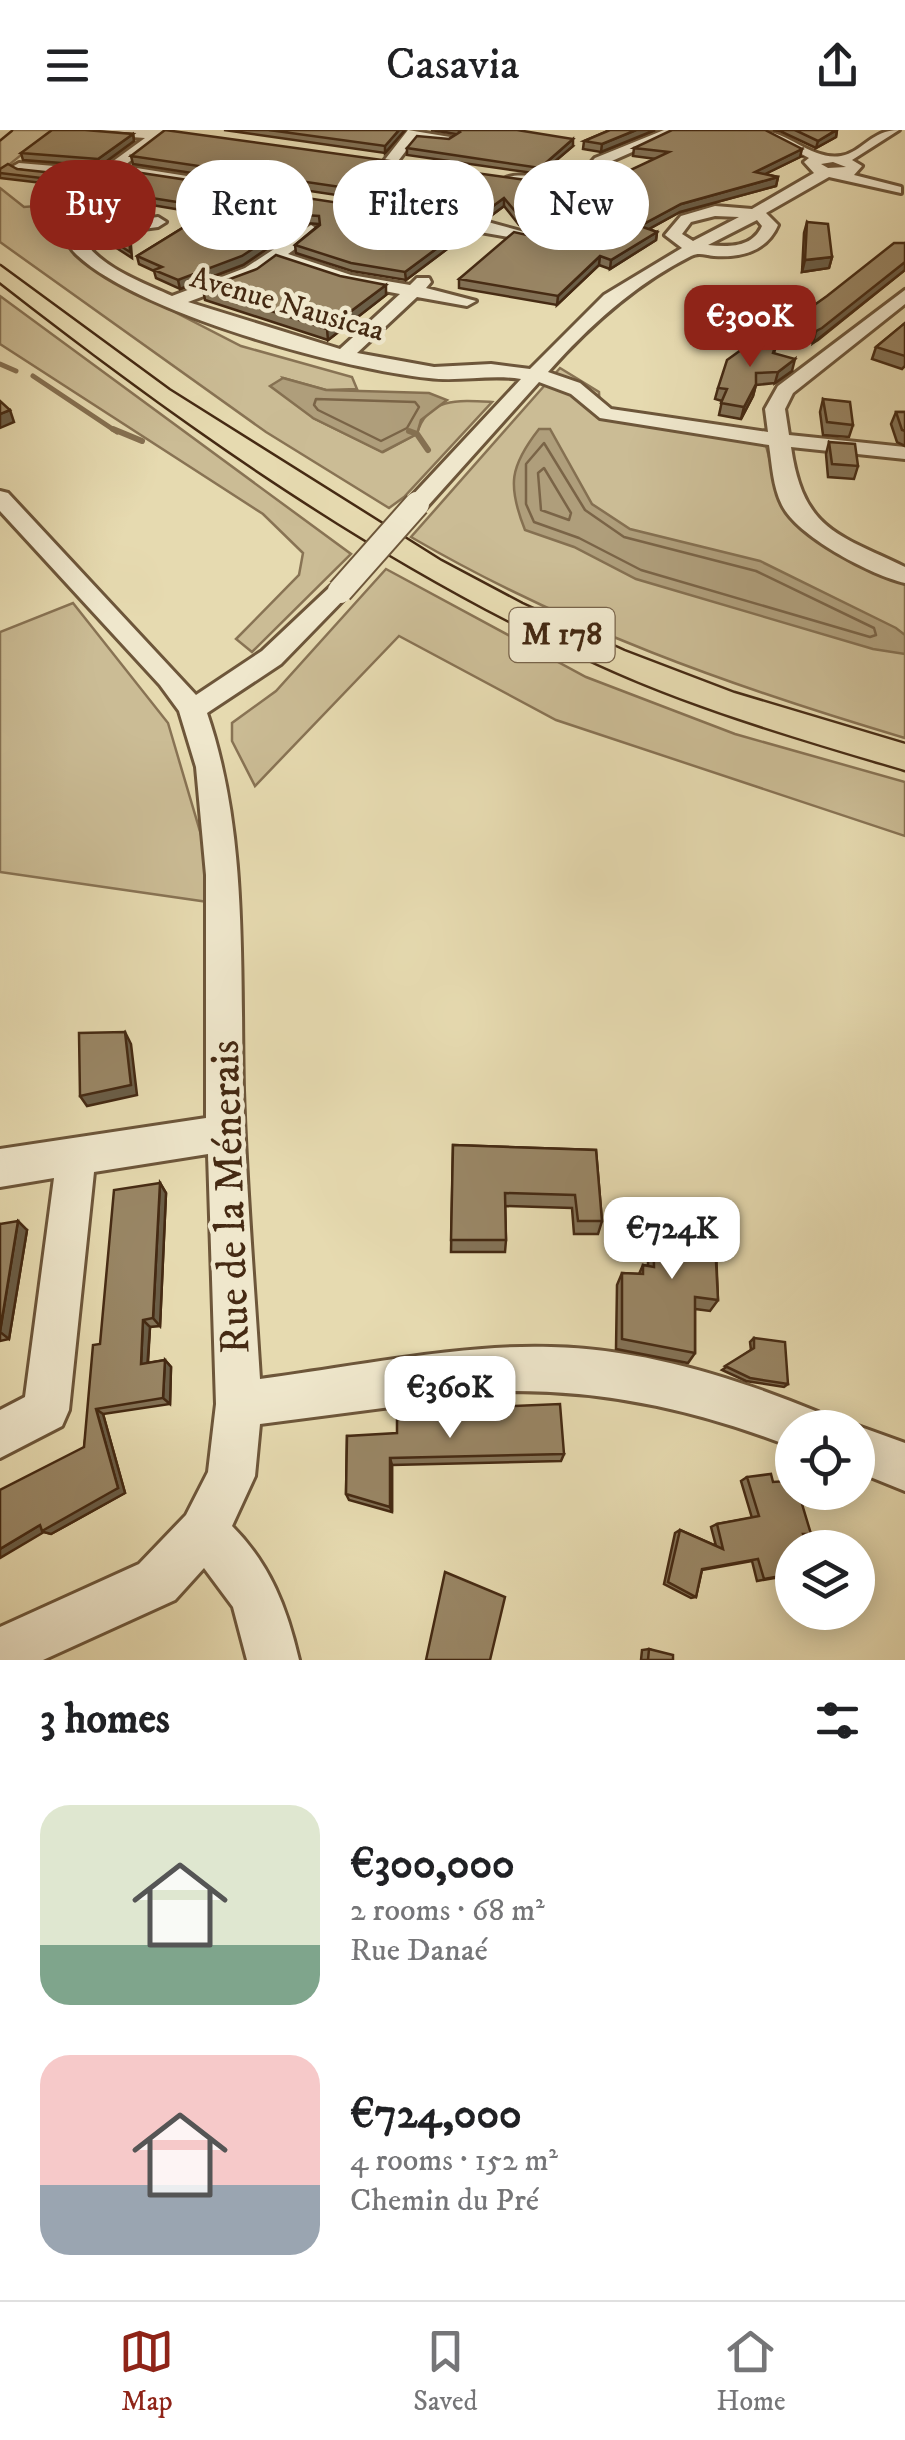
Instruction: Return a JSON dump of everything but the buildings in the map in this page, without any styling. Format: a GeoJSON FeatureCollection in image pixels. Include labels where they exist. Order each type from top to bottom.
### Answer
{"type":"FeatureCollection","features":[{"type":"Feature","properties":{"kind":"main road","name":"M 178"},"geometry":{"type":"LineString","coordinates":[[0,262],[248,448],[366,528],[511,611],[612,658],[722,701],[905,758]]}},
{"type":"Feature","properties":{"kind":"main road","name":"M 178"},"geometry":{"type":"LineString","coordinates":[[0,272],[160,395],[226,439],[248,448]]}},
{"type":"Feature","properties":{"kind":"street"},"geometry":{"type":"LineString","coordinates":[[89,130],[166,131]]}},
{"type":"Feature","properties":{"kind":"street"},"geometry":{"type":"LineString","coordinates":[[602,160],[675,130]]}},
{"type":"Feature","properties":{"kind":"street"},"geometry":{"type":"LineString","coordinates":[[764,130],[836,170],[900,191]]}},
{"type":"Feature","properties":{"kind":"street"},"geometry":{"type":"LineString","coordinates":[[867,130],[905,136]]}},
{"type":"Feature","properties":{"kind":"street"},"geometry":{"type":"LineString","coordinates":[[126,160],[166,131]]}},
{"type":"Feature","properties":{"kind":"street"},"geometry":{"type":"LineString","coordinates":[[397,160],[413,132],[448,138]]}},
{"type":"Feature","properties":{"kind":"street"},"geometry":{"type":"LineString","coordinates":[[0,498],[170,680],[192,709],[233,690],[273,660],[610,298],[752,214],[836,170],[887,133]]}},
{"type":"Feature","properties":{"kind":"street"},"geometry":{"type":"LineString","coordinates":[[19,167],[30,168]]}},
{"type":"Feature","properties":{"kind":"street"},"geometry":{"type":"LineString","coordinates":[[836,170],[900,191]]}},
{"type":"Feature","properties":{"kind":"street"},"geometry":{"type":"LineString","coordinates":[[497,177],[514,179]]}},
{"type":"Feature","properties":{"kind":"street"},"geometry":{"type":"LineString","coordinates":[[716,211],[752,214],[770,225],[769,234],[760,242],[726,250],[692,249],[673,235],[686,218],[716,211]]}},
{"type":"Feature","properties":{"kind":"street","name":"Avenue Nausicaa"},"geometry":{"type":"LineString","coordinates":[[82,250],[170,303],[254,333],[342,357],[433,374],[498,370],[572,386],[600,412],[778,440],[905,453]]}},
{"type":"Feature","properties":{"kind":"street"},"geometry":{"type":"LineString","coordinates":[[170,303],[251,272],[286,250]]}},
{"type":"Feature","properties":{"kind":"street"},"geometry":{"type":"LineString","coordinates":[[278,256],[348,279],[467,301]]}},
{"type":"Feature","properties":{"kind":"street"},"geometry":{"type":"LineString","coordinates":[[342,357],[433,274]]}},
{"type":"Feature","properties":{"kind":"street"},"geometry":{"type":"LineString","coordinates":[[905,295],[780,396],[775,410],[789,497],[800,516],[826,537],[905,576]]}},
{"type":"Feature","properties":{"kind":"street","name":"Rue de la Ménerais"},"geometry":{"type":"LineString","coordinates":[[0,1653],[157,1582],[204,1532],[230,1476],[239,1404],[226,1133],[222,875],[211,766],[192,709]]}},
{"type":"Feature","properties":{"kind":"street"},"geometry":{"type":"LineString","coordinates":[[0,1168],[226,1133]]}},
{"type":"Feature","properties":{"kind":"street"},"geometry":{"type":"LineString","coordinates":[[0,1434],[46,1410],[76,1156]]}},
{"type":"Feature","properties":{"kind":"street"},"geometry":{"type":"LineString","coordinates":[[239,1404],[514,1369],[560,1368],[670,1382],[735,1400],[775,1417]]}},
{"type":"Feature","properties":{"kind":"street"},"geometry":{"type":"LineString","coordinates":[[875,1456],[905,1467]]}},
{"type":"Feature","properties":{"kind":"street"},"geometry":{"type":"LineString","coordinates":[[204,1532],[243,1571],[263,1611],[274,1660]]}},
{"type":"Feature","properties":{"kind":"shaded area"},"geometry":{"type":"Polygon","coordinates":[[[0,130],[52,130],[0,172],[0,130]]]}},
{"type":"Feature","properties":{"kind":"shaded area"},"geometry":{"type":"Polygon","coordinates":[[[0,188],[24,207],[30,207],[30,250],[76,250],[101,274],[241,346],[352,377],[357,389],[326,390],[283,378],[313,418],[383,452],[417,434],[428,413],[437,407],[457,401],[492,402],[404,497],[389,508],[266,432],[0,242],[0,188]]]}},
{"type":"Feature","properties":{"kind":"shaded area"},"geometry":{"type":"Polygon","coordinates":[[[0,296],[351,554],[252,652],[236,639],[299,575],[303,553],[263,514],[0,344],[0,296]]]}},
{"type":"Feature","properties":{"kind":"shaded area"},"geometry":{"type":"Polygon","coordinates":[[[560,368],[599,392],[600,413],[765,442],[776,484],[800,524],[905,580],[905,738],[777,698],[652,652],[530,600],[411,537],[560,368]]]}},
{"type":"Feature","properties":{"kind":"shaded area"},"geometry":{"type":"Polygon","coordinates":[[[386,569],[586,677],[735,734],[905,782],[905,836],[556,720],[399,636],[255,786],[232,741],[232,723],[276,691],[386,569]]]}},
{"type":"Feature","properties":{"kind":"shaded area"},"geometry":{"type":"Polygon","coordinates":[[[73,603],[168,723],[204,845],[208,902],[0,872],[0,632],[73,603]]]}},
{"type":"Feature","properties":{"kind":"water"},"geometry":{"type":"Polygon","coordinates":[[[283,378],[326,390],[429,393],[447,400],[421,420],[417,434],[382,452],[313,418],[270,386],[283,378]]]}},
{"type":"Feature","properties":{"kind":"water"},"geometry":{"type":"Polygon","coordinates":[[[539,429],[550,429],[592,504],[630,529],[760,561],[896,628],[905,635],[905,654],[873,649],[636,579],[574,547],[525,530],[514,476],[522,454],[539,429]]]}},
{"type":"Feature","properties":{"kind":"waterway"},"geometry":{"type":"LineString","coordinates":[[0,364],[16,371]]}},
{"type":"Feature","properties":{"kind":"waterway"},"geometry":{"type":"LineString","coordinates":[[33,376],[117,432]]}},
{"type":"Feature","properties":{"kind":"waterway"},"geometry":{"type":"LineString","coordinates":[[113,429],[142,441]]}},
{"type":"Feature","properties":{"kind":"waterway"},"geometry":{"type":"LineString","coordinates":[[409,431],[417,434],[428,450]]}}]}
